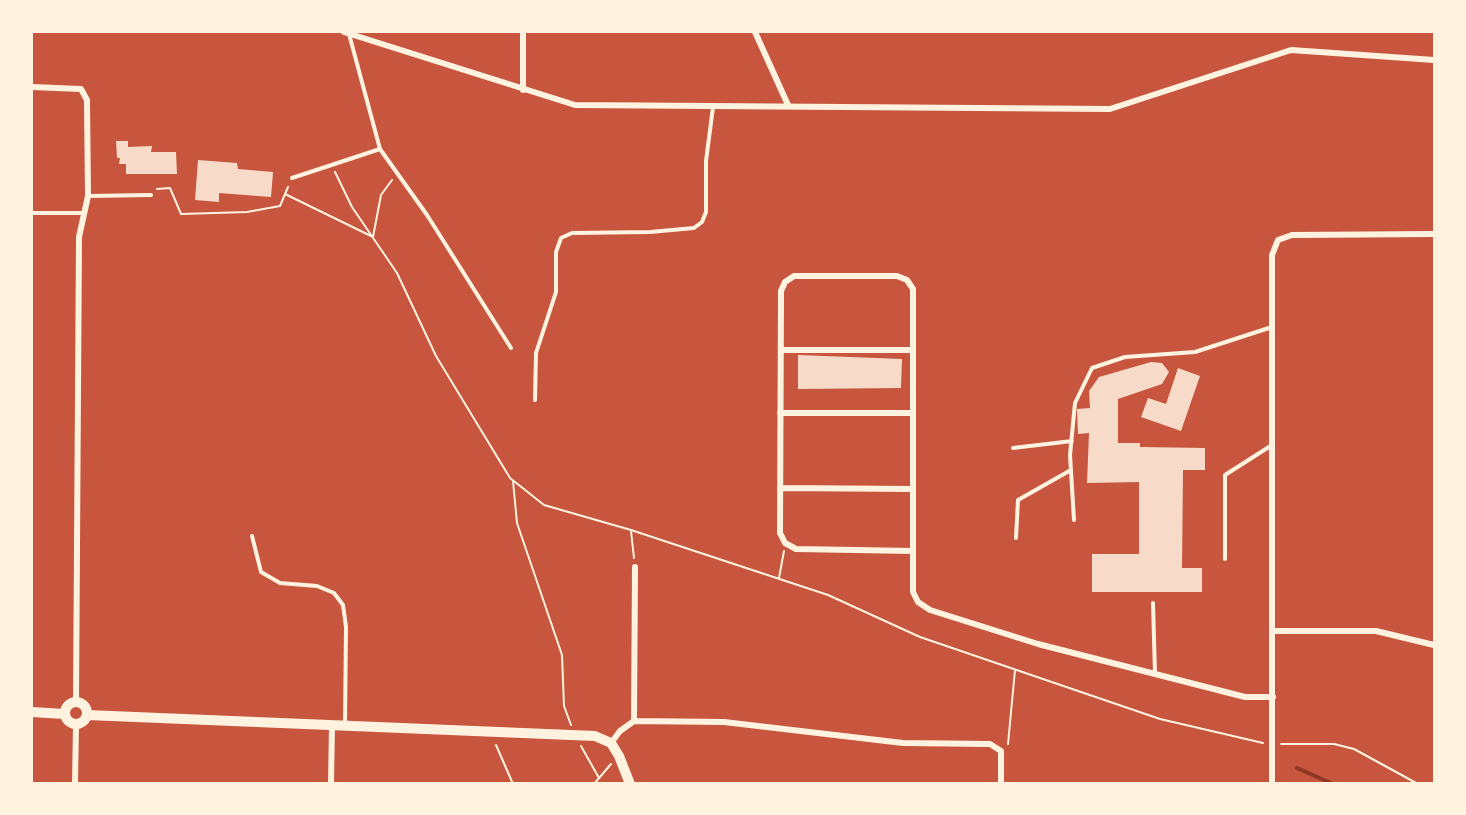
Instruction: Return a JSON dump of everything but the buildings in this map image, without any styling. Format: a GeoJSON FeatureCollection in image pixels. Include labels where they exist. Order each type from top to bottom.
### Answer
{"type":"FeatureCollection","features":[{"type":"Feature","properties":{"kind":"street"},"geometry":{"type":"LineString","coordinates":[[523,32],[523,90]]}},
{"type":"Feature","properties":{"kind":"street"},"geometry":{"type":"LineString","coordinates":[[755,32],[788,105]]}},
{"type":"Feature","properties":{"kind":"street"},"geometry":{"type":"LineString","coordinates":[[346,33],[575,105],[1110,109],[1291,50],[1434,60]]}},
{"type":"Feature","properties":{"kind":"street"},"geometry":{"type":"LineString","coordinates":[[32,87],[81,89],[87,100],[88,196],[79,237],[76,701]]}},
{"type":"Feature","properties":{"kind":"street"},"geometry":{"type":"LineString","coordinates":[[1272,783],[1272,255],[1278,240],[1292,235],[1434,234]]}},
{"type":"Feature","properties":{"kind":"street"},"geometry":{"type":"LineString","coordinates":[[913,551],[796,549],[785,543],[780,533],[781,291],[785,282],[794,276],[897,276],[908,280],[913,289],[913,350],[913,412],[913,489],[913,551],[913,592],[918,602],[930,610],[1038,644],[1245,697],[1273,697]]}},
{"type":"Feature","properties":{"kind":"street"},"geometry":{"type":"LineString","coordinates":[[781,350],[913,350]]}},
{"type":"Feature","properties":{"kind":"street"},"geometry":{"type":"LineString","coordinates":[[780,413],[913,412]]}},
{"type":"Feature","properties":{"kind":"street"},"geometry":{"type":"LineString","coordinates":[[780,488],[913,489]]}},
{"type":"Feature","properties":{"kind":"street"},"geometry":{"type":"LineString","coordinates":[[634,721],[635,567]]}},
{"type":"Feature","properties":{"kind":"street"},"geometry":{"type":"LineString","coordinates":[[1273,631],[1376,632],[1434,645]]}},
{"type":"Feature","properties":{"kind":"street"},"geometry":{"type":"LineString","coordinates":[[76,701],[84,704],[87,715],[83,722],[76,724],[67,720],[64,714],[66,706],[76,701]]}},
{"type":"Feature","properties":{"kind":"street"},"geometry":{"type":"LineString","coordinates":[[32,712],[64,714]]}},
{"type":"Feature","properties":{"kind":"street"},"geometry":{"type":"LineString","coordinates":[[87,715],[574,733],[595,736],[611,743],[630,783]]}},
{"type":"Feature","properties":{"kind":"street"},"geometry":{"type":"LineString","coordinates":[[611,743],[620,731],[634,721],[724,722],[903,743],[990,744],[1000,751],[1001,783]]}},
{"type":"Feature","properties":{"kind":"street"},"geometry":{"type":"LineString","coordinates":[[331,783],[332,723]]}},
{"type":"Feature","properties":{"kind":"street"},"geometry":{"type":"LineString","coordinates":[[75,783],[76,724]]}},
{"type":"Feature","properties":{"kind":"lane"},"geometry":{"type":"LineString","coordinates":[[346,33],[380,149],[432,223],[511,348]]}},
{"type":"Feature","properties":{"kind":"lane"},"geometry":{"type":"LineString","coordinates":[[535,400],[536,353],[556,292],[556,252],[561,238],[572,233],[650,232],[694,228],[702,222],[706,212],[706,161],[713,107]]}},
{"type":"Feature","properties":{"kind":"lane"},"geometry":{"type":"LineString","coordinates":[[292,178],[380,149]]}},
{"type":"Feature","properties":{"kind":"lane"},"geometry":{"type":"LineString","coordinates":[[88,196],[151,195]]}},
{"type":"Feature","properties":{"kind":"lane"},"geometry":{"type":"LineString","coordinates":[[32,213],[85,213]]}},
{"type":"Feature","properties":{"kind":"lane"},"geometry":{"type":"LineString","coordinates":[[1074,520],[1071,470],[1075,403],[1092,368],[1125,357],[1195,352],[1272,327]]}},
{"type":"Feature","properties":{"kind":"lane"},"geometry":{"type":"LineString","coordinates":[[1013,448],[1072,441]]}},
{"type":"Feature","properties":{"kind":"lane"},"geometry":{"type":"LineString","coordinates":[[1225,559],[1225,475],[1272,445]]}},
{"type":"Feature","properties":{"kind":"lane"},"geometry":{"type":"LineString","coordinates":[[1016,538],[1018,500],[1071,470]]}},
{"type":"Feature","properties":{"kind":"lane"},"geometry":{"type":"LineString","coordinates":[[252,536],[261,572],[280,583],[317,586],[334,593],[343,605],[346,627],[345,724]]}},
{"type":"Feature","properties":{"kind":"lane"},"geometry":{"type":"LineString","coordinates":[[1153,603],[1155,675]]}},
{"type":"Feature","properties":{"kind":"path"},"geometry":{"type":"LineString","coordinates":[[331,165],[352,207],[397,273],[436,356],[513,480],[544,505],[631,530],[828,595],[920,637],[1160,719],[1222,732],[1254,743],[1313,743],[1344,747],[1381,761],[1418,783]]}},
{"type":"Feature","properties":{"kind":"path"},"geometry":{"type":"LineString","coordinates":[[373,237],[381,195],[397,173]]}},
{"type":"Feature","properties":{"kind":"path"},"geometry":{"type":"LineString","coordinates":[[151,195],[158,188],[171,188],[182,214],[258,210],[280,206],[292,178]]}},
{"type":"Feature","properties":{"kind":"path"},"geometry":{"type":"LineString","coordinates":[[285,194],[373,237]]}},
{"type":"Feature","properties":{"kind":"path"},"geometry":{"type":"LineString","coordinates":[[513,480],[518,523],[562,654],[564,706],[574,733],[599,778]]}},
{"type":"Feature","properties":{"kind":"path"},"geometry":{"type":"LineString","coordinates":[[631,530],[635,567]]}},
{"type":"Feature","properties":{"kind":"path"},"geometry":{"type":"LineString","coordinates":[[778,579],[785,543]]}},
{"type":"Feature","properties":{"kind":"path"},"geometry":{"type":"LineString","coordinates":[[1001,760],[1008,746],[1015,670]]}},
{"type":"Feature","properties":{"kind":"path"},"geometry":{"type":"LineString","coordinates":[[489,730],[513,783]]}},
{"type":"Feature","properties":{"kind":"path"},"geometry":{"type":"LineString","coordinates":[[594,783],[619,756]]}},
{"type":"Feature","properties":{"kind":"waterway"},"geometry":{"type":"LineString","coordinates":[[1297,768],[1333,784]]}}]}
